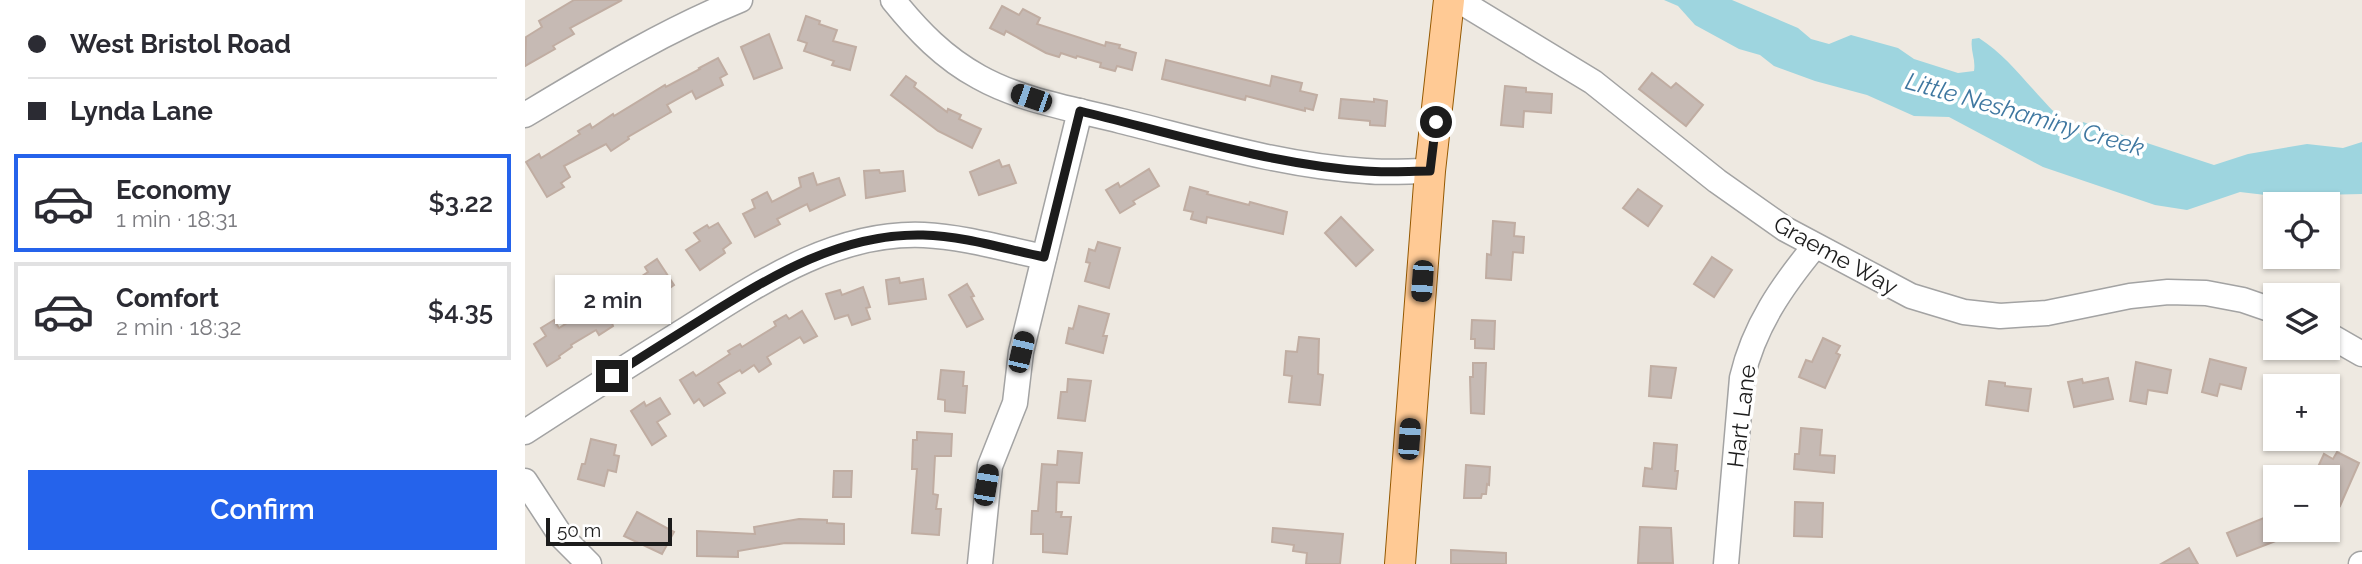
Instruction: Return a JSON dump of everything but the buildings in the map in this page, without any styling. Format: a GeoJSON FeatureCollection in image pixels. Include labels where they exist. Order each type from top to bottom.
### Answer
{"type":"FeatureCollection","features":[{"type":"Feature","properties":{"kind":"main road"},"geometry":{"type":"LineString","coordinates":[[1400,564],[1430,171],[1449,0]]}},
{"type":"Feature","properties":{"kind":"street"},"geometry":{"type":"LineString","coordinates":[[525,115],[628,53],[740,0]]}},
{"type":"Feature","properties":{"kind":"street"},"geometry":{"type":"LineString","coordinates":[[893,0],[930,42],[954,62],[981,78],[1031,98],[1263,156],[1315,166],[1367,172],[1430,171]]}},
{"type":"Feature","properties":{"kind":"street","name":"Graeme Way"},"geometry":{"type":"LineString","coordinates":[[1458,0],[1593,82],[1717,181],[1785,229],[1911,296],[1964,312],[2000,316],[2037,314],[2130,296],[2168,292],[2206,293],[2263,307]]}},
{"type":"Feature","properties":{"kind":"street"},"geometry":{"type":"LineString","coordinates":[[980,564],[990,466],[1015,403],[1021,352],[1080,111]]}},
{"type":"Feature","properties":{"kind":"street"},"geometry":{"type":"LineString","coordinates":[[525,432],[764,280],[825,252],[897,236],[923,235],[1044,257]]}},
{"type":"Feature","properties":{"kind":"street","name":"Hart Lane"},"geometry":{"type":"LineString","coordinates":[[1726,564],[1742,378],[1747,357],[1754,338],[1777,296],[1815,246]]}},
{"type":"Feature","properties":{"kind":"street"},"geometry":{"type":"LineString","coordinates":[[2340,341],[2362,354]]}},
{"type":"Feature","properties":{"kind":"street"},"geometry":{"type":"LineString","coordinates":[[525,481],[561,536],[589,564]]}},
{"type":"Feature","properties":{"kind":"water","name":"Little Neshaminy Creek"},"geometry":{"type":"Polygon","coordinates":[[[1664,0],[1732,0],[1798,28],[1811,39],[1829,44],[1851,35],[1898,48],[1914,59],[1958,73],[1974,71],[1972,39],[1979,38],[2006,60],[2053,111],[2080,134],[2083,122],[2214,165],[2248,154],[2307,144],[2343,148],[2362,142],[2362,194],[2263,192],[2263,195],[2240,192],[2187,210],[2155,205],[2043,167],[1949,117],[1914,116],[1867,95],[1815,81],[1774,66],[1760,55],[1739,49],[1695,25],[1678,6],[1664,0]]]}},
{"type":"Feature","properties":{"kind":"route"},"geometry":{"type":"LineString","coordinates":[[612,376],[764,280],[837,248],[897,236],[923,235],[1044,257],[1080,111],[1263,156],[1367,172],[1430,171],[1436,122]]}}]}
